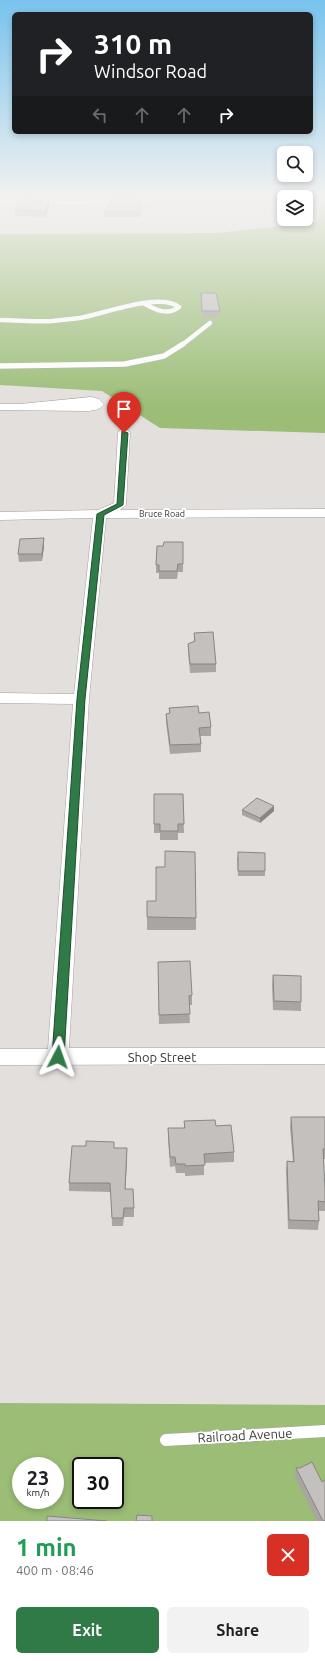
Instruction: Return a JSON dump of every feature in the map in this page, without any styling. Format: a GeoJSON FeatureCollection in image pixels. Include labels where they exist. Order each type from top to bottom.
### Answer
{"type":"FeatureCollection","features":[{"type":"Feature","properties":{"kind":"street"},"geometry":{"type":"LineString","coordinates":[[0,407],[88,408],[94,407],[98,404],[91,400],[21,407]]}},
{"type":"Feature","properties":{"kind":"street"},"geometry":{"type":"LineString","coordinates":[[58,1057],[81,699],[100,514],[120,505],[124,433]]}},
{"type":"Feature","properties":{"kind":"street","name":"Bruce Road"},"geometry":{"type":"LineString","coordinates":[[0,516],[325,513]]}},
{"type":"Feature","properties":{"kind":"street"},"geometry":{"type":"LineString","coordinates":[[0,698],[81,699]]}},
{"type":"Feature","properties":{"kind":"street","name":"Shop Street"},"geometry":{"type":"LineString","coordinates":[[0,1057],[325,1056]]}},
{"type":"Feature","properties":{"kind":"lane"},"geometry":{"type":"LineString","coordinates":[[0,320],[52,321],[80,318],[145,304],[172,304],[179,307],[176,310],[159,311],[145,304]]}},
{"type":"Feature","properties":{"kind":"lane"},"geometry":{"type":"LineString","coordinates":[[0,366],[126,364],[164,356],[178,349],[210,323]]}},
{"type":"Feature","properties":{"kind":"lane","name":"Railroad Avenue"},"geometry":{"type":"LineString","coordinates":[[166,1440],[325,1431]]}},
{"type":"Feature","properties":{"kind":"green space"},"geometry":{"type":"Polygon","coordinates":[[[0,266],[325,266],[325,433],[160,428],[102,391],[0,385],[0,266]]]}},
{"type":"Feature","properties":{"kind":"green space"},"geometry":{"type":"Polygon","coordinates":[[[0,1403],[325,1405],[325,1521],[0,1521],[0,1403]]]}},
{"type":"Feature","properties":{"kind":"building"},"geometry":{"type":"Polygon","coordinates":[[[201,293],[216,293],[220,311],[202,311],[201,293]]]}},
{"type":"Feature","properties":{"kind":"building"},"geometry":{"type":"Polygon","coordinates":[[[44,538],[42,554],[18,554],[20,539],[44,538]]]}},
{"type":"Feature","properties":{"kind":"building"},"geometry":{"type":"Polygon","coordinates":[[[164,542],[183,542],[183,564],[178,564],[177,571],[159,571],[159,565],[156,565],[157,546],[163,546],[164,542]]]}},
{"type":"Feature","properties":{"kind":"building"},"geometry":{"type":"Polygon","coordinates":[[[213,632],[216,664],[190,664],[188,644],[195,641],[194,633],[213,632]]]}},
{"type":"Feature","properties":{"kind":"building"},"geometry":{"type":"Polygon","coordinates":[[[198,706],[199,713],[209,712],[211,727],[199,728],[201,744],[170,745],[166,714],[170,713],[169,708],[198,706]]]}},
{"type":"Feature","properties":{"kind":"building"},"geometry":{"type":"Polygon","coordinates":[[[154,794],[183,794],[184,824],[178,824],[178,831],[160,831],[160,824],[154,824],[154,794]]]}},
{"type":"Feature","properties":{"kind":"building"},"geometry":{"type":"Polygon","coordinates":[[[257,798],[274,806],[260,818],[242,810],[257,798]]]}},
{"type":"Feature","properties":{"kind":"building"},"geometry":{"type":"Polygon","coordinates":[[[165,851],[195,852],[196,918],[147,917],[147,901],[156,901],[156,867],[165,867],[165,851]]]}},
{"type":"Feature","properties":{"kind":"building"},"geometry":{"type":"Polygon","coordinates":[[[238,852],[265,853],[265,871],[238,871],[238,852]]]}},
{"type":"Feature","properties":{"kind":"building"},"geometry":{"type":"Polygon","coordinates":[[[190,961],[192,995],[189,996],[190,1014],[159,1015],[158,962],[190,961]]]}},
{"type":"Feature","properties":{"kind":"building"},"geometry":{"type":"Polygon","coordinates":[[[273,975],[301,976],[301,1002],[274,1001],[273,975]]]}},
{"type":"Feature","properties":{"kind":"building"},"geometry":{"type":"Polygon","coordinates":[[[291,1117],[325,1117],[325,1149],[323,1149],[325,1202],[318,1201],[319,1221],[289,1220],[287,1161],[294,1162],[291,1117]]]}},
{"type":"Feature","properties":{"kind":"building"},"geometry":{"type":"Polygon","coordinates":[[[215,1120],[216,1126],[231,1125],[234,1152],[204,1154],[205,1165],[185,1166],[185,1164],[176,1164],[175,1157],[170,1157],[168,1128],[185,1128],[184,1121],[215,1120]]]}},
{"type":"Feature","properties":{"kind":"building"},"geometry":{"type":"Polygon","coordinates":[[[86,1141],[114,1142],[114,1148],[127,1148],[125,1189],[133,1189],[134,1208],[124,1208],[123,1218],[112,1218],[110,1183],[69,1183],[72,1146],[86,1146],[86,1141]]]}},
{"type":"Feature","properties":{"kind":"building"},"geometry":{"type":"Polygon","coordinates":[[[312,1462],[322,1482],[325,1480],[325,1521],[323,1521],[296,1468],[300,1468],[312,1462]]]}},
{"type":"Feature","properties":{"kind":"building"},"geometry":{"type":"Polygon","coordinates":[[[137,1515],[152,1516],[152,1521],[136,1521],[137,1515]]]}},
{"type":"Feature","properties":{"kind":"building"},"geometry":{"type":"Polygon","coordinates":[[[47,1516],[107,1521],[47,1521],[47,1516]]]}},
{"type":"Feature","properties":{"kind":"route"},"geometry":{"type":"LineString","coordinates":[[58,1057],[81,699],[100,514],[120,505],[124,433]]}}]}
